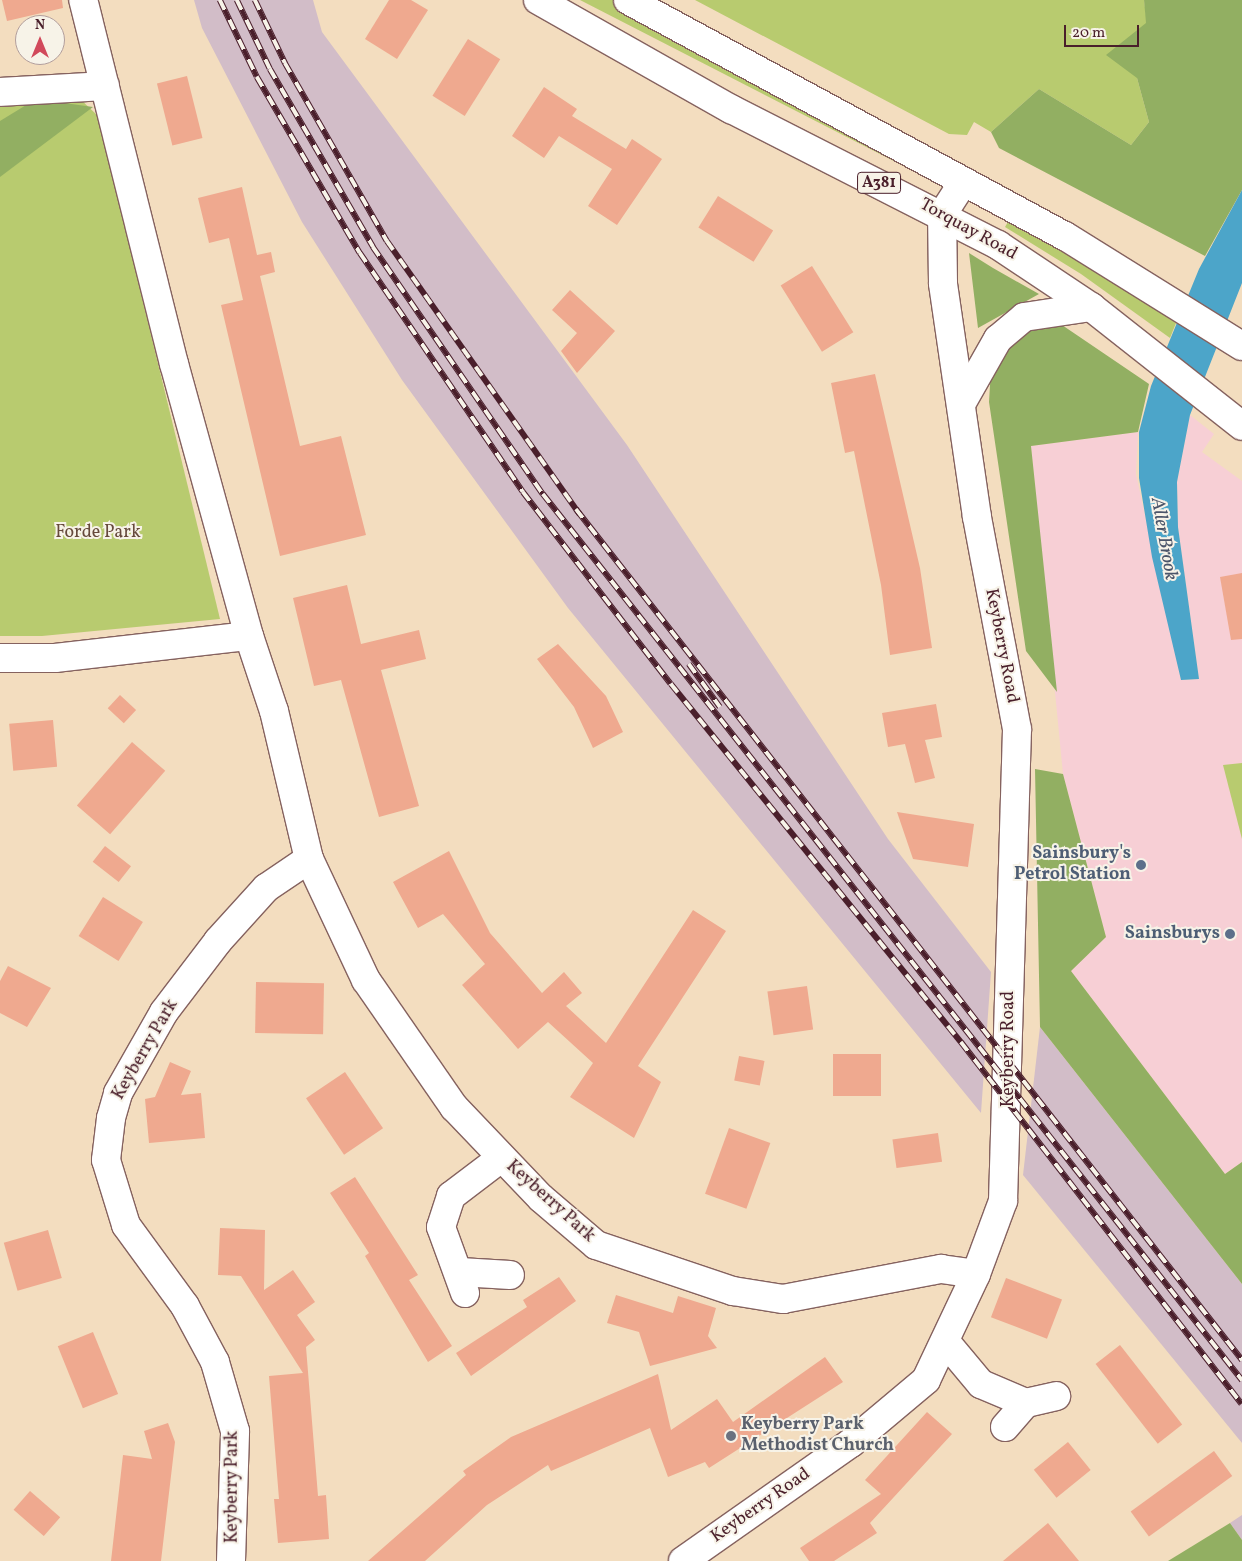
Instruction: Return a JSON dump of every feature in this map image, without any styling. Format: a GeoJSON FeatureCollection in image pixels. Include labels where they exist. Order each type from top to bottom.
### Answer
{"type":"FeatureCollection","features":[{"type":"Feature","properties":{"kind":"street"},"geometry":{"type":"LineString","coordinates":[[0,658],[55,658],[249,636],[174,364],[83,0]]}},
{"type":"Feature","properties":{"kind":"street","name":"Torquay Road"},"geometry":{"type":"LineString","coordinates":[[538,0],[731,109],[942,214],[998,245],[1091,306],[1242,426]]}},
{"type":"Feature","properties":{"kind":"street","name":"A381"},"geometry":{"type":"LineString","coordinates":[[628,0],[1065,236],[1242,346]]}},
{"type":"Feature","properties":{"kind":"street"},"geometry":{"type":"LineString","coordinates":[[0,92],[106,86]]}},
{"type":"Feature","properties":{"kind":"street"},"geometry":{"type":"LineString","coordinates":[[942,214],[964,181]]}},
{"type":"Feature","properties":{"kind":"street","name":"Keyberry Road"},"geometry":{"type":"LineString","coordinates":[[683,1561],[851,1443],[926,1380],[976,1274],[1003,1201],[1017,729],[961,404],[943,284],[942,214]]}},
{"type":"Feature","properties":{"kind":"street"},"geometry":{"type":"LineString","coordinates":[[961,404],[998,339],[1024,317],[1091,306]]}},
{"type":"Feature","properties":{"kind":"street","name":"Keyberry Park"},"geometry":{"type":"LineString","coordinates":[[249,636],[274,711],[309,860],[366,980],[454,1107],[501,1158],[596,1245],[733,1290],[783,1298],[941,1269],[976,1274]]}},
{"type":"Feature","properties":{"kind":"street","name":"Keyberry Park"},"geometry":{"type":"LineString","coordinates":[[231,1561],[235,1431],[211,1354],[185,1306],[126,1225],[106,1160],[110,1126],[118,1094],[164,1012],[266,888],[309,860]]}},
{"type":"Feature","properties":{"kind":"street"},"geometry":{"type":"LineString","coordinates":[[501,1158],[451,1196],[441,1227],[462,1283],[510,1275]]}},
{"type":"Feature","properties":{"kind":"street"},"geometry":{"type":"LineString","coordinates":[[945,1341],[980,1384],[1026,1403],[1056,1396]]}},
{"type":"Feature","properties":{"kind":"street"},"geometry":{"type":"LineString","coordinates":[[1005,1427],[1026,1403]]}},
{"type":"Feature","properties":{"kind":"shaded area"},"geometry":{"type":"Polygon","coordinates":[[[194,0],[313,0],[322,32],[627,445],[888,839],[991,972],[981,1113],[568,608],[402,380],[302,222],[202,28],[194,0]]]}},
{"type":"Feature","properties":{"kind":"shaded area"},"geometry":{"type":"Polygon","coordinates":[[[1190,415],[1214,434],[1202,452],[1242,481],[1242,1162],[1225,1174],[1071,971],[1106,937],[1063,774],[1031,446],[1138,432],[1136,474],[1181,680],[1199,679],[1178,527],[1177,482],[1190,415]]]}},
{"type":"Feature","properties":{"kind":"shaded area"},"geometry":{"type":"Polygon","coordinates":[[[1040,1027],[1242,1284],[1242,1443],[1023,1175],[1040,1027]]]}},
{"type":"Feature","properties":{"kind":"shaded area"},"geometry":{"type":"Polygon","coordinates":[[[1242,1515],[1242,1540],[1230,1523],[1242,1515]]]}},
{"type":"Feature","properties":{"kind":"green space"},"geometry":{"type":"Polygon","coordinates":[[[580,0],[619,0],[679,44],[915,166],[913,171],[580,0]]]}},
{"type":"Feature","properties":{"kind":"green space"},"geometry":{"type":"Polygon","coordinates":[[[695,0],[1144,0],[1147,23],[1137,78],[1149,122],[1131,145],[1039,89],[991,132],[974,122],[967,135],[949,134],[695,0]]]}},
{"type":"Feature","properties":{"kind":"green space"},"geometry":{"type":"Polygon","coordinates":[[[1144,0],[1242,0],[1242,190],[1205,256],[999,148],[991,132],[1039,89],[1131,145],[1149,122],[1137,78],[1106,55],[1146,23],[1144,0]]]}},
{"type":"Feature","properties":{"kind":"green space","name":"Forde Park"},"geometry":{"type":"Polygon","coordinates":[[[77,96],[98,116],[220,619],[42,636],[0,636],[0,97],[77,96]]]}},
{"type":"Feature","properties":{"kind":"green space"},"geometry":{"type":"Polygon","coordinates":[[[36,99],[93,107],[0,177],[0,121],[36,99]]]}},
{"type":"Feature","properties":{"kind":"green space"},"geometry":{"type":"Polygon","coordinates":[[[1012,215],[1176,323],[1170,338],[1081,274],[1005,227],[1012,215]]]}},
{"type":"Feature","properties":{"kind":"green space"},"geometry":{"type":"Polygon","coordinates":[[[969,253],[993,268],[1039,294],[978,328],[969,253]]]}},
{"type":"Feature","properties":{"kind":"green space"},"geometry":{"type":"Polygon","coordinates":[[[1042,324],[1062,325],[1149,384],[1138,432],[1031,446],[1057,692],[1026,651],[989,402],[991,368],[1009,341],[1042,324]]]}},
{"type":"Feature","properties":{"kind":"green space"},"geometry":{"type":"Polygon","coordinates":[[[1242,763],[1242,839],[1223,765],[1242,763]]]}},
{"type":"Feature","properties":{"kind":"green space"},"geometry":{"type":"Polygon","coordinates":[[[1035,769],[1063,774],[1106,937],[1071,971],[1225,1174],[1242,1162],[1242,1284],[1040,1027],[1035,769]]]}},
{"type":"Feature","properties":{"kind":"green space"},"geometry":{"type":"Polygon","coordinates":[[[1230,1523],[1242,1540],[1242,1561],[1168,1561],[1230,1523]]]}},
{"type":"Feature","properties":{"kind":"water","name":"Aller Brook"},"geometry":{"type":"Polygon","coordinates":[[[1242,190],[1242,283],[1190,415],[1177,482],[1178,527],[1199,679],[1181,680],[1152,557],[1139,478],[1139,432],[1151,386],[1199,269],[1242,190]]]}},
{"type":"Feature","properties":{"kind":"building"},"geometry":{"type":"Polygon","coordinates":[[[2,0],[62,0],[63,8],[33,15],[15,15],[15,19],[7,21],[2,0]]]}},
{"type":"Feature","properties":{"kind":"building"},"geometry":{"type":"Polygon","coordinates":[[[389,0],[411,0],[428,10],[397,59],[365,39],[389,0]]]}},
{"type":"Feature","properties":{"kind":"building"},"geometry":{"type":"Polygon","coordinates":[[[468,39],[500,59],[465,116],[432,96],[468,39]]]}},
{"type":"Feature","properties":{"kind":"building"},"geometry":{"type":"Polygon","coordinates":[[[187,76],[202,138],[172,146],[157,83],[187,76]]]}},
{"type":"Feature","properties":{"kind":"building"},"geometry":{"type":"Polygon","coordinates":[[[544,87],[577,109],[572,116],[626,149],[632,139],[662,159],[617,225],[588,206],[612,169],[559,136],[544,158],[512,136],[544,87]]]}},
{"type":"Feature","properties":{"kind":"building"},"geometry":{"type":"Polygon","coordinates":[[[242,187],[257,255],[271,252],[275,272],[260,276],[300,446],[341,436],[366,535],[280,556],[221,305],[243,300],[229,238],[209,243],[198,198],[242,187]]]}},
{"type":"Feature","properties":{"kind":"building"},"geometry":{"type":"Polygon","coordinates":[[[718,196],[773,230],[754,262],[698,227],[718,196]]]}},
{"type":"Feature","properties":{"kind":"building"},"geometry":{"type":"Polygon","coordinates":[[[812,266],[853,332],[822,352],[781,286],[812,266]]]}},
{"type":"Feature","properties":{"kind":"building"},"geometry":{"type":"Polygon","coordinates":[[[570,290],[615,331],[577,373],[561,351],[577,333],[552,310],[570,290]]]}},
{"type":"Feature","properties":{"kind":"building"},"geometry":{"type":"Polygon","coordinates":[[[875,374],[920,568],[932,648],[890,655],[881,585],[854,451],[845,453],[831,383],[875,374]]]}},
{"type":"Feature","properties":{"kind":"building"},"geometry":{"type":"Polygon","coordinates":[[[1242,573],[1242,639],[1231,640],[1220,577],[1242,573]]]}},
{"type":"Feature","properties":{"kind":"building"},"geometry":{"type":"Polygon","coordinates":[[[347,585],[361,644],[419,630],[426,659],[381,670],[419,806],[379,817],[341,680],[314,686],[293,598],[347,585]]]}},
{"type":"Feature","properties":{"kind":"building"},"geometry":{"type":"Polygon","coordinates":[[[558,644],[606,696],[623,732],[593,748],[574,707],[537,659],[558,644]]]}},
{"type":"Feature","properties":{"kind":"building"},"geometry":{"type":"Polygon","coordinates":[[[120,695],[136,710],[124,723],[108,708],[120,695]]]}},
{"type":"Feature","properties":{"kind":"building"},"geometry":{"type":"Polygon","coordinates":[[[936,704],[942,737],[925,740],[935,778],[915,783],[905,744],[888,747],[882,713],[936,704]]]}},
{"type":"Feature","properties":{"kind":"building"},"geometry":{"type":"Polygon","coordinates":[[[53,720],[57,767],[13,771],[9,724],[53,720]]]}},
{"type":"Feature","properties":{"kind":"building"},"geometry":{"type":"Polygon","coordinates":[[[132,742],[165,771],[110,834],[77,805],[132,742]]]}},
{"type":"Feature","properties":{"kind":"building"},"geometry":{"type":"Polygon","coordinates":[[[897,812],[974,824],[968,867],[913,859],[897,812]]]}},
{"type":"Feature","properties":{"kind":"building"},"geometry":{"type":"Polygon","coordinates":[[[105,846],[131,866],[119,882],[93,862],[105,846]]]}},
{"type":"Feature","properties":{"kind":"building"},"geometry":{"type":"Polygon","coordinates":[[[449,851],[490,933],[542,993],[564,972],[582,993],[566,1006],[606,1043],[693,910],[726,931],[638,1066],[661,1082],[634,1138],[570,1097],[593,1063],[548,1022],[518,1049],[462,985],[485,964],[443,914],[418,928],[393,882],[449,851]]]}},
{"type":"Feature","properties":{"kind":"building"},"geometry":{"type":"Polygon","coordinates":[[[103,897],[143,922],[118,961],[79,936],[103,897]]]}},
{"type":"Feature","properties":{"kind":"building"},"geometry":{"type":"Polygon","coordinates":[[[8,966],[51,988],[27,1027],[0,1013],[0,981],[8,966]]]}},
{"type":"Feature","properties":{"kind":"building"},"geometry":{"type":"Polygon","coordinates":[[[256,982],[324,983],[323,1034],[255,1033],[256,982]]]}},
{"type":"Feature","properties":{"kind":"building"},"geometry":{"type":"Polygon","coordinates":[[[807,986],[813,1030],[774,1035],[767,992],[807,986]]]}},
{"type":"Feature","properties":{"kind":"building"},"geometry":{"type":"Polygon","coordinates":[[[833,1054],[881,1054],[881,1096],[833,1096],[833,1054]]]}},
{"type":"Feature","properties":{"kind":"building"},"geometry":{"type":"Polygon","coordinates":[[[739,1056],[765,1061],[760,1086],[734,1081],[739,1056]]]}},
{"type":"Feature","properties":{"kind":"building"},"geometry":{"type":"Polygon","coordinates":[[[170,1062],[191,1071],[181,1095],[201,1093],[205,1138],[149,1143],[145,1099],[155,1097],[170,1062]]]}},
{"type":"Feature","properties":{"kind":"building"},"geometry":{"type":"Polygon","coordinates":[[[345,1072],[383,1128],[344,1155],[306,1098],[345,1072]]]}},
{"type":"Feature","properties":{"kind":"building"},"geometry":{"type":"Polygon","coordinates":[[[729,1128],[770,1143],[746,1209],[705,1194],[729,1128]]]}},
{"type":"Feature","properties":{"kind":"building"},"geometry":{"type":"Polygon","coordinates":[[[938,1133],[942,1162],[896,1168],[892,1139],[938,1133]]]}},
{"type":"Feature","properties":{"kind":"building"},"geometry":{"type":"Polygon","coordinates":[[[355,1177],[418,1275],[409,1280],[452,1346],[428,1362],[365,1256],[369,1253],[330,1193],[355,1177]]]}},
{"type":"Feature","properties":{"kind":"building"},"geometry":{"type":"Polygon","coordinates":[[[220,1228],[265,1230],[264,1290],[293,1270],[315,1302],[297,1315],[315,1340],[306,1347],[318,1496],[326,1495],[329,1539],[278,1543],[274,1499],[279,1499],[269,1376],[303,1373],[241,1276],[218,1275],[220,1228]]]}},
{"type":"Feature","properties":{"kind":"building"},"geometry":{"type":"Polygon","coordinates":[[[48,1230],[62,1278],[18,1291],[4,1243],[48,1230]]]}},
{"type":"Feature","properties":{"kind":"building"},"geometry":{"type":"Polygon","coordinates":[[[559,1277],[576,1301],[471,1376],[456,1353],[527,1307],[523,1300],[559,1277]]]}},
{"type":"Feature","properties":{"kind":"building"},"geometry":{"type":"Polygon","coordinates":[[[1006,1278],[1062,1300],[1047,1339],[991,1317],[1006,1278]]]}},
{"type":"Feature","properties":{"kind":"building"},"geometry":{"type":"Polygon","coordinates":[[[616,1295],[673,1313],[678,1296],[716,1308],[708,1336],[717,1348],[650,1366],[639,1332],[607,1323],[616,1295]]]}},
{"type":"Feature","properties":{"kind":"building"},"geometry":{"type":"Polygon","coordinates":[[[93,1332],[118,1394],[83,1408],[58,1346],[93,1332]]]}},
{"type":"Feature","properties":{"kind":"building"},"geometry":{"type":"Polygon","coordinates":[[[1120,1345],[1182,1425],[1158,1444],[1096,1364],[1120,1345]]]}},
{"type":"Feature","properties":{"kind":"building"},"geometry":{"type":"Polygon","coordinates":[[[825,1357],[843,1382],[709,1468],[705,1462],[668,1477],[650,1428],[551,1471],[548,1465],[487,1505],[425,1561],[368,1561],[466,1475],[463,1471],[511,1437],[658,1374],[671,1430],[717,1399],[733,1422],[825,1357]]]}},
{"type":"Feature","properties":{"kind":"building"},"geometry":{"type":"Polygon","coordinates":[[[927,1412],[952,1434],[870,1523],[877,1533],[834,1561],[809,1561],[800,1548],[881,1494],[865,1480],[927,1412]]]}},
{"type":"Feature","properties":{"kind":"building"},"geometry":{"type":"Polygon","coordinates":[[[168,1423],[175,1442],[161,1561],[111,1561],[123,1455],[152,1459],[144,1431],[168,1423]]]}},
{"type":"Feature","properties":{"kind":"building"},"geometry":{"type":"Polygon","coordinates":[[[1068,1442],[1091,1470],[1056,1498],[1034,1470],[1068,1442]]]}},
{"type":"Feature","properties":{"kind":"building"},"geometry":{"type":"Polygon","coordinates":[[[1214,1451],[1232,1476],[1149,1537],[1131,1512],[1214,1451]]]}},
{"type":"Feature","properties":{"kind":"building"},"geometry":{"type":"Polygon","coordinates":[[[30,1491],[60,1517],[44,1536],[14,1510],[30,1491]]]}},
{"type":"Feature","properties":{"kind":"building"},"geometry":{"type":"Polygon","coordinates":[[[1048,1523],[1079,1561],[1003,1561],[1048,1523]]]}},
{"type":"Feature","properties":{"kind":"railway"},"geometry":{"type":"LineString","coordinates":[[220,0],[257,77],[360,253],[523,492],[671,684],[961,1042],[1242,1404]]}},
{"type":"Feature","properties":{"kind":"railway"},"geometry":{"type":"LineString","coordinates":[[237,0],[270,69],[373,247],[543,494],[1242,1380]]}},
{"type":"Feature","properties":{"kind":"railway"},"geometry":{"type":"LineString","coordinates":[[255,0],[285,63],[387,241],[580,515]]}},
{"type":"Feature","properties":{"kind":"railway"},"geometry":{"type":"LineString","coordinates":[[576,509],[1242,1360]]}},
{"type":"Feature","properties":{"kind":"railway"},"geometry":{"type":"LineString","coordinates":[[689,664],[720,707]]}},
{"type":"Feature","properties":{"kind":"place","name":"Sainsbury's Petrol Station"},"geometry":{"type":"Point","coordinates":[1141,865]}},
{"type":"Feature","properties":{"kind":"place","name":"Sainsburys"},"geometry":{"type":"Point","coordinates":[1230,934]}},
{"type":"Feature","properties":{"kind":"place","name":"Keyberry Park Methodist Church"},"geometry":{"type":"Point","coordinates":[731,1436]}}]}
